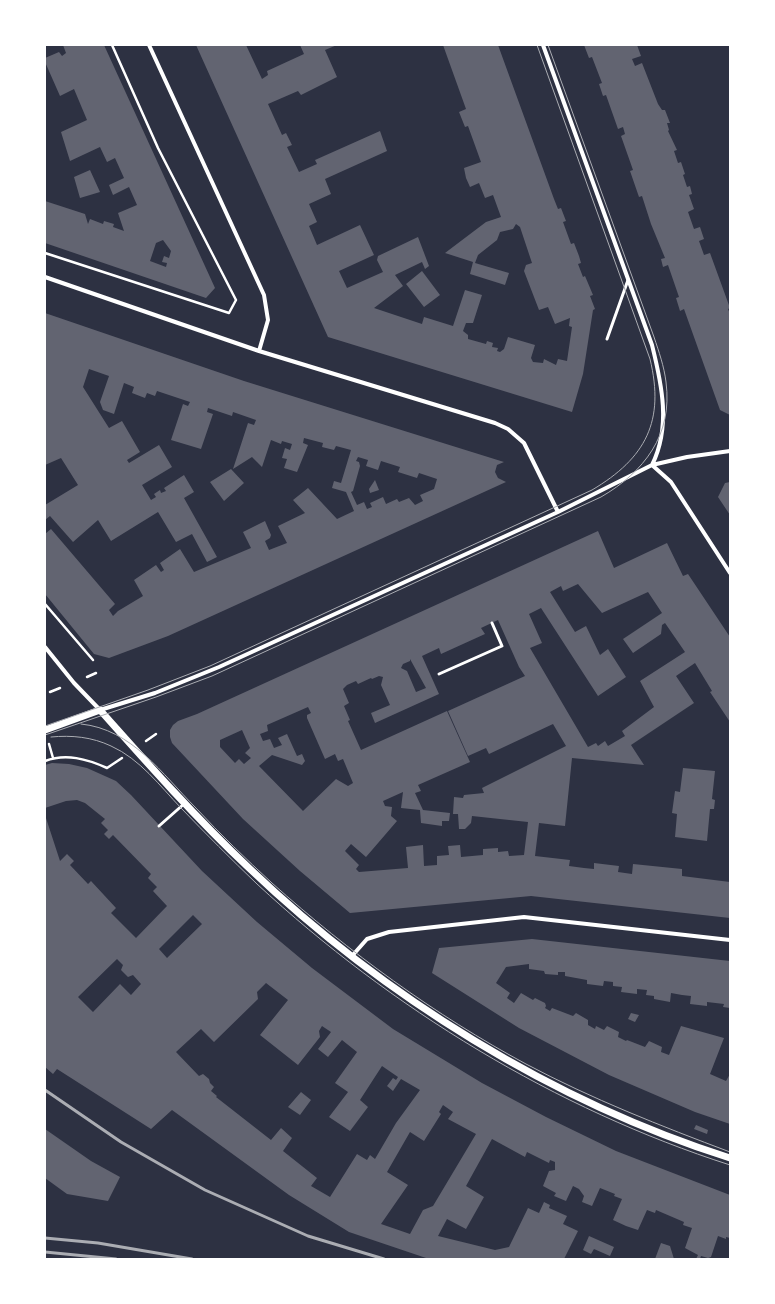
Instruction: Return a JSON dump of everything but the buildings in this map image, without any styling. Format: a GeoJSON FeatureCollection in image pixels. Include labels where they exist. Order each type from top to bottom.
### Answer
{"type":"FeatureCollection","features":[{"type":"Feature","properties":{"kind":"street"},"geometry":{"type":"LineString","coordinates":[[149,45],[264,295],[268,320],[259,351]]}},
{"type":"Feature","properties":{"kind":"street"},"geometry":{"type":"LineString","coordinates":[[543,45],[652,346],[661,391],[664,421],[661,447],[652,465]]}},
{"type":"Feature","properties":{"kind":"street"},"geometry":{"type":"LineString","coordinates":[[45,277],[259,351],[495,423],[508,429],[524,443],[558,512]]}},
{"type":"Feature","properties":{"kind":"street"},"geometry":{"type":"LineString","coordinates":[[45,730],[100,710],[155,693],[219,667],[558,512],[652,465],[730,451]]}},
{"type":"Feature","properties":{"kind":"street"},"geometry":{"type":"LineString","coordinates":[[652,465],[671,482],[730,573]]}},
{"type":"Feature","properties":{"kind":"street"},"geometry":{"type":"LineString","coordinates":[[45,647],[74,683],[100,710],[144,761],[249,868],[352,956],[449,1024],[526,1070],[568,1092],[668,1137],[730,1158]]}},
{"type":"Feature","properties":{"kind":"street"},"geometry":{"type":"LineString","coordinates":[[352,956],[367,939],[388,932],[524,917],[730,940]]}},
{"type":"Feature","properties":{"kind":"lane"},"geometry":{"type":"LineString","coordinates":[[607,340],[628,280]]}},
{"type":"Feature","properties":{"kind":"lane"},"geometry":{"type":"LineString","coordinates":[[439,674],[502,646],[492,623]]}},
{"type":"Feature","properties":{"kind":"lane"},"geometry":{"type":"LineString","coordinates":[[159,826],[185,803]]}},
{"type":"Feature","properties":{"kind":"path"},"geometry":{"type":"LineString","coordinates":[[45,253],[229,313],[236,300],[158,148],[112,45]]}},
{"type":"Feature","properties":{"kind":"path"},"geometry":{"type":"LineString","coordinates":[[45,604],[93,660]]}},
{"type":"Feature","properties":{"kind":"path"},"geometry":{"type":"LineString","coordinates":[[51,752],[53,758]]}},
{"type":"Feature","properties":{"kind":"path"},"geometry":{"type":"LineString","coordinates":[[45,761],[66,756],[82,758],[107,768],[112,765]]}},
{"type":"Feature","properties":{"kind":"tram line"},"geometry":{"type":"LineString","coordinates":[[45,726],[148,690],[210,666],[592,490],[611,478],[626,465],[638,451],[647,436],[655,401],[654,381],[650,359],[537,45]]}},
{"type":"Feature","properties":{"kind":"tram line"},"geometry":{"type":"LineString","coordinates":[[45,735],[212,676],[601,497],[630,476],[642,464],[660,435],[665,419],[667,401],[663,365],[548,45]]}},
{"type":"Feature","properties":{"kind":"tram line"},"geometry":{"type":"LineString","coordinates":[[81,724],[116,734],[145,755],[243,856],[301,909],[362,958],[459,1025],[526,1064],[576,1089],[730,1152]]}},
{"type":"Feature","properties":{"kind":"tram line"},"geometry":{"type":"LineString","coordinates":[[51,737],[67,736],[97,741],[111,746],[131,758],[149,774],[257,884],[309,929],[363,972],[419,1013],[478,1050],[539,1084],[601,1115],[665,1142],[730,1165]]}},
{"type":"Feature","properties":{"kind":"railway"},"geometry":{"type":"LineString","coordinates":[[45,1090],[121,1142],[205,1190],[308,1236],[384,1259]]}},
{"type":"Feature","properties":{"kind":"railway"},"geometry":{"type":"LineString","coordinates":[[45,1238],[98,1243],[192,1259]]}},
{"type":"Feature","properties":{"kind":"railway"},"geometry":{"type":"LineString","coordinates":[[45,1252],[116,1259]]}}]}
